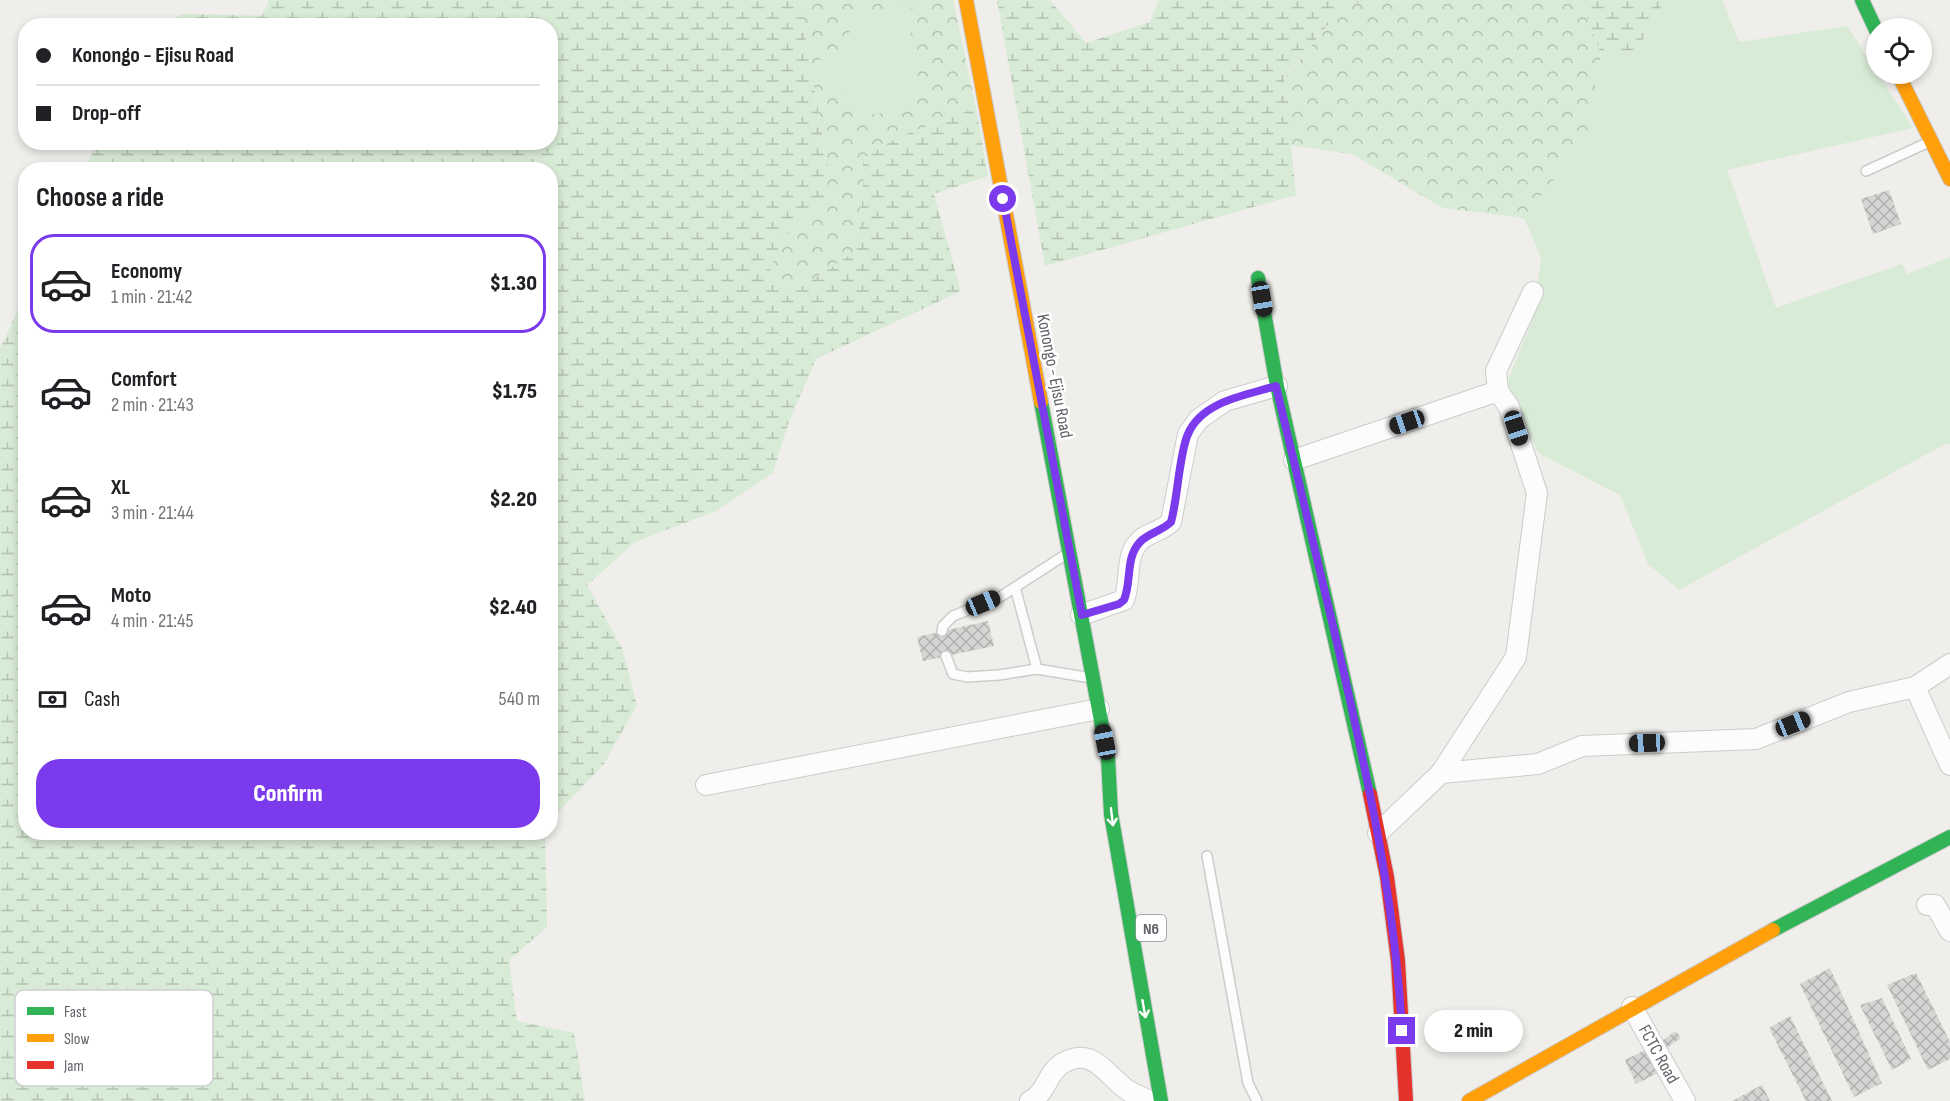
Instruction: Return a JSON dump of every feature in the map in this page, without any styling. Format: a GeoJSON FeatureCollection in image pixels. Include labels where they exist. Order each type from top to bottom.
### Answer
{"type":"FeatureCollection","features":[{"type":"Feature","properties":{"kind":"main road","name":"Konongo - Ejisu Road"},"geometry":{"type":"LineString","coordinates":[[966,0],[1108,758],[1111,814],[1161,1101]]}},
{"type":"Feature","properties":{"kind":"main road"},"geometry":{"type":"LineString","coordinates":[[1862,0],[1870,18]]}},
{"type":"Feature","properties":{"kind":"main road"},"geometry":{"type":"LineString","coordinates":[[1903,84],[1950,179]]}},
{"type":"Feature","properties":{"kind":"main road"},"geometry":{"type":"LineString","coordinates":[[1258,278],[1276,386],[1378,833],[1398,961],[1406,1101]]}},
{"type":"Feature","properties":{"kind":"main road","name":"Konongo - Ejisu Road"},"geometry":{"type":"LineString","coordinates":[[1108,758],[1125,799]]}},
{"type":"Feature","properties":{"kind":"main road"},"geometry":{"type":"LineString","coordinates":[[1469,1101],[1632,1007],[1950,837]]}},
{"type":"Feature","properties":{"kind":"street"},"geometry":{"type":"LineString","coordinates":[[1378,833],[1441,773],[1516,657],[1537,493],[1509,407],[1498,392],[1496,371],[1533,292]]}},
{"type":"Feature","properties":{"kind":"street"},"geometry":{"type":"LineString","coordinates":[[1082,615],[1119,604],[1124,600],[1135,547],[1142,539],[1171,522],[1188,434],[1199,418],[1226,401],[1276,386]]}},
{"type":"Feature","properties":{"kind":"street"},"geometry":{"type":"LineString","coordinates":[[1294,460],[1498,392]]}},
{"type":"Feature","properties":{"kind":"street"},"geometry":{"type":"LineString","coordinates":[[1441,773],[1538,764],[1582,746],[1756,739],[1849,702],[1915,687],[1950,664]]}},
{"type":"Feature","properties":{"kind":"street"},"geometry":{"type":"LineString","coordinates":[[1915,687],[1950,765]]}},
{"type":"Feature","properties":{"kind":"street"},"geometry":{"type":"LineString","coordinates":[[706,785],[1099,709]]}},
{"type":"Feature","properties":{"kind":"street"},"geometry":{"type":"LineString","coordinates":[[1927,905],[1935,905],[1950,931]]}},
{"type":"Feature","properties":{"kind":"street","name":"FCTC Road"},"geometry":{"type":"LineString","coordinates":[[1632,1007],[1685,1101]]}},
{"type":"Feature","properties":{"kind":"street"},"geometry":{"type":"LineString","coordinates":[[1030,1101],[1042,1093],[1053,1071],[1075,1058],[1088,1059],[1101,1064],[1129,1091],[1150,1101]]}},
{"type":"Feature","properties":{"kind":"lane"},"geometry":{"type":"LineString","coordinates":[[1866,171],[1931,141]]}},
{"type":"Feature","properties":{"kind":"lane"},"geometry":{"type":"LineString","coordinates":[[942,631],[943,626],[953,616],[1015,587],[1069,552]]}},
{"type":"Feature","properties":{"kind":"lane"},"geometry":{"type":"LineString","coordinates":[[1015,587],[1036,669]]}},
{"type":"Feature","properties":{"kind":"lane"},"geometry":{"type":"LineString","coordinates":[[946,656],[953,674],[967,677],[1036,669],[1093,678]]}},
{"type":"Feature","properties":{"kind":"lane"},"geometry":{"type":"LineString","coordinates":[[1207,856],[1248,1083],[1257,1101]]}},
{"type":"Feature","properties":{"kind":"green space"},"geometry":{"type":"Polygon","coordinates":[[[269,0],[799,0],[828,167],[825,204],[782,238],[765,284],[803,286],[856,251],[863,196],[863,159],[898,137],[976,108],[988,176],[934,194],[961,291],[816,359],[788,424],[773,473],[716,511],[635,542],[587,585],[622,648],[637,705],[603,765],[558,813],[558,162],[88,162],[94,150],[558,150],[558,18],[176,18],[184,14],[262,16],[269,0]]]}},
{"type":"Feature","properties":{"kind":"green space"},"geometry":{"type":"Polygon","coordinates":[[[799,0],[900,0],[903,7],[848,20],[852,52],[820,57],[824,88],[842,88],[853,116],[881,113],[920,90],[907,10],[925,0],[953,0],[976,108],[898,137],[863,159],[863,196],[856,251],[803,286],[765,284],[782,238],[825,204],[828,167],[799,0]]]}},
{"type":"Feature","properties":{"kind":"green space"},"geometry":{"type":"Polygon","coordinates":[[[900,0],[925,0],[907,11],[920,90],[881,113],[852,116],[824,88],[819,57],[852,52],[848,20],[902,7],[900,0]]]}},
{"type":"Feature","properties":{"kind":"green space"},"geometry":{"type":"Polygon","coordinates":[[[997,0],[1050,0],[1086,43],[1150,22],[1159,0],[1452,0],[1346,3],[1284,78],[1296,195],[1045,266],[997,0]]]}},
{"type":"Feature","properties":{"kind":"green space"},"geometry":{"type":"Polygon","coordinates":[[[1580,0],[1601,54],[1587,137],[1524,218],[1443,208],[1352,154],[1290,145],[1284,79],[1346,3],[1580,0]]]}},
{"type":"Feature","properties":{"kind":"green space"},"geometry":{"type":"Polygon","coordinates":[[[1580,0],[1665,0],[1636,51],[1601,54],[1580,0]]]}},
{"type":"Feature","properties":{"kind":"green space"},"geometry":{"type":"Polygon","coordinates":[[[1665,0],[1722,0],[1739,42],[1847,26],[1866,55],[1866,84],[1885,84],[1913,128],[1727,170],[1776,308],[1902,264],[1907,274],[1950,257],[1950,444],[1945,444],[1679,590],[1648,564],[1620,495],[1538,453],[1507,382],[1533,319],[1541,258],[1524,218],[1587,137],[1601,54],[1636,51],[1665,0]]]}},
{"type":"Feature","properties":{"kind":"green space"},"geometry":{"type":"Polygon","coordinates":[[[18,310],[18,840],[545,840],[547,927],[509,960],[517,1021],[574,1033],[585,1101],[0,1101],[0,349],[18,310]]]}},
{"type":"Feature","properties":{"kind":"building"},"geometry":{"type":"Polygon","coordinates":[[[1889,190],[1901,224],[1873,234],[1861,199],[1889,190]]]}},
{"type":"Feature","properties":{"kind":"building"},"geometry":{"type":"Polygon","coordinates":[[[988,621],[994,646],[923,661],[917,637],[988,621]]]}},
{"type":"Feature","properties":{"kind":"building"},"geometry":{"type":"Polygon","coordinates":[[[1830,968],[1882,1083],[1854,1097],[1800,984],[1830,968]]]}},
{"type":"Feature","properties":{"kind":"building"},"geometry":{"type":"Polygon","coordinates":[[[1916,973],[1950,1042],[1950,1059],[1928,1070],[1887,985],[1916,973]]]}},
{"type":"Feature","properties":{"kind":"building"},"geometry":{"type":"Polygon","coordinates":[[[1882,998],[1911,1059],[1892,1070],[1860,1005],[1882,998]]]}},
{"type":"Feature","properties":{"kind":"building"},"geometry":{"type":"Polygon","coordinates":[[[1790,1016],[1832,1101],[1806,1101],[1769,1028],[1790,1016]]]}},
{"type":"Feature","properties":{"kind":"building"},"geometry":{"type":"Polygon","coordinates":[[[1676,1031],[1681,1038],[1665,1049],[1660,1042],[1676,1031]]]}},
{"type":"Feature","properties":{"kind":"building"},"geometry":{"type":"Polygon","coordinates":[[[1647,1049],[1658,1073],[1636,1084],[1625,1060],[1647,1049]]]}},
{"type":"Feature","properties":{"kind":"building"},"geometry":{"type":"Polygon","coordinates":[[[1762,1085],[1770,1101],[1732,1101],[1762,1085]]]}},
{"type":"Feature","properties":{"kind":"traffic: fast"},"geometry":{"type":"LineString","coordinates":[[1862,0],[1870,18]]}},
{"type":"Feature","properties":{"kind":"traffic: fast"},"geometry":{"type":"LineString","coordinates":[[1258,278],[1277,386],[1370,794]]}},
{"type":"Feature","properties":{"kind":"traffic: fast"},"geometry":{"type":"LineString","coordinates":[[1041,402],[1108,758],[1111,814],[1161,1101]]}},
{"type":"Feature","properties":{"kind":"traffic: fast"},"geometry":{"type":"LineString","coordinates":[[1773,930],[1950,837]]}},
{"type":"Feature","properties":{"kind":"traffic: slow"},"geometry":{"type":"LineString","coordinates":[[966,0],[1041,402]]}},
{"type":"Feature","properties":{"kind":"traffic: slow"},"geometry":{"type":"LineString","coordinates":[[1903,84],[1950,179]]}},
{"type":"Feature","properties":{"kind":"traffic: slow"},"geometry":{"type":"LineString","coordinates":[[1469,1101],[1773,930]]}},
{"type":"Feature","properties":{"kind":"traffic: jam"},"geometry":{"type":"LineString","coordinates":[[1370,794],[1387,877],[1398,961],[1406,1101]]}},
{"type":"Feature","properties":{"kind":"route"},"geometry":{"type":"LineString","coordinates":[[1003,199],[1082,615],[1119,604],[1124,600],[1135,547],[1142,539],[1171,522],[1188,434],[1199,418],[1226,401],[1276,386],[1353,712],[1378,833],[1398,961],[1402,1031]]}}]}
